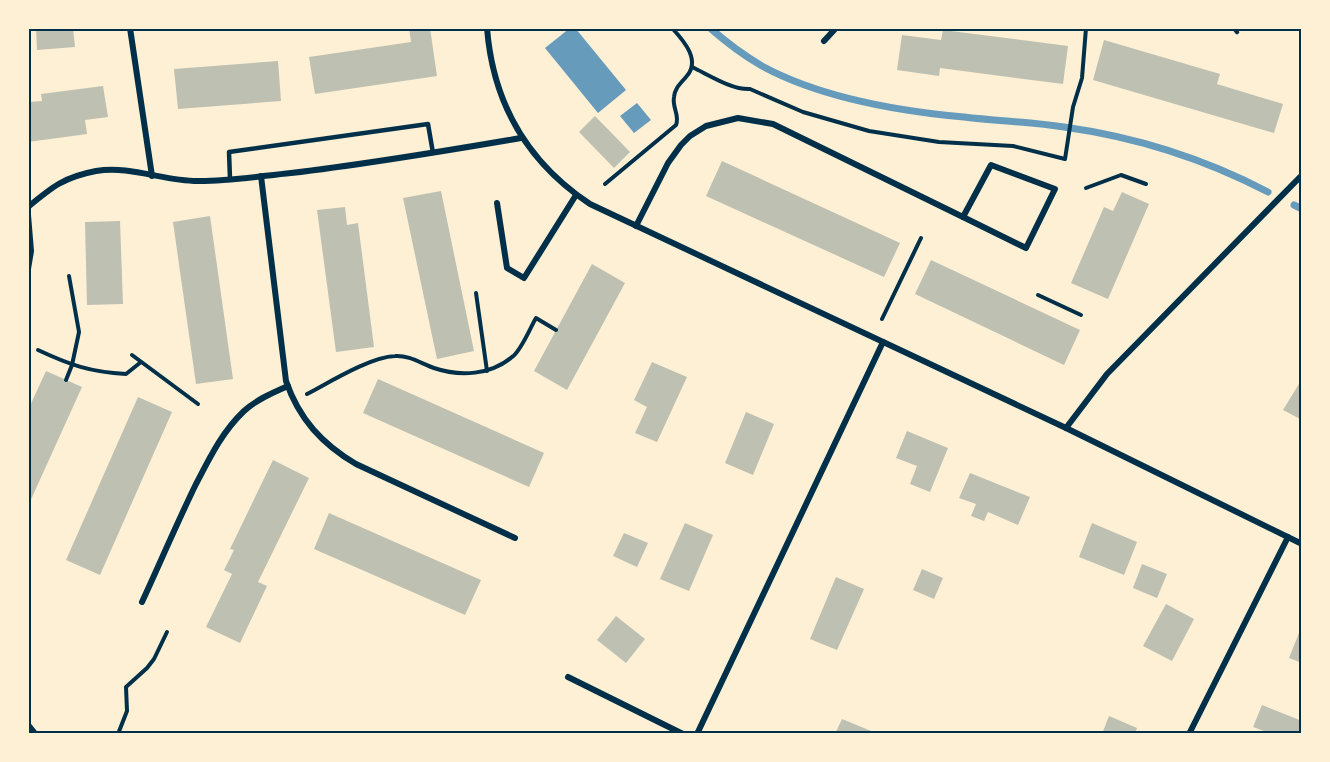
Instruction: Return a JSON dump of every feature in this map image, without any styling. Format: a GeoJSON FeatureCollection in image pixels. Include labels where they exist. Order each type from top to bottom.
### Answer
{"type":"FeatureCollection","features":[{"type":"Feature","properties":{"kind":"street"},"geometry":{"type":"LineString","coordinates":[[130,28],[152,176]]}},
{"type":"Feature","properties":{"kind":"street"},"geometry":{"type":"LineString","coordinates":[[487,28],[495,82],[504,106],[522,138],[549,172],[576,195],[602,210],[1066,428],[1302,544]]}},
{"type":"Feature","properties":{"kind":"street"},"geometry":{"type":"LineString","coordinates":[[824,41],[836,28]]}},
{"type":"Feature","properties":{"kind":"street"},"geometry":{"type":"LineString","coordinates":[[636,226],[668,163],[681,145],[706,126],[738,118],[773,124],[963,218],[1026,248],[1055,189],[991,165],[963,218]]}},
{"type":"Feature","properties":{"kind":"street"},"geometry":{"type":"LineString","coordinates":[[28,207],[58,183],[98,171],[124,170],[152,176],[199,181],[230,180],[359,165],[522,138]]}},
{"type":"Feature","properties":{"kind":"street"},"geometry":{"type":"LineString","coordinates":[[1066,428],[1107,374],[1302,175]]}},
{"type":"Feature","properties":{"kind":"street"},"geometry":{"type":"LineString","coordinates":[[261,176],[288,386],[298,411],[314,432],[333,450],[356,464],[515,538]]}},
{"type":"Feature","properties":{"kind":"street"},"geometry":{"type":"LineString","coordinates":[[497,203],[507,268],[524,278],[576,195]]}},
{"type":"Feature","properties":{"kind":"street"},"geometry":{"type":"LineString","coordinates":[[28,215],[31,251],[28,269]]}},
{"type":"Feature","properties":{"kind":"street"},"geometry":{"type":"LineString","coordinates":[[697,734],[883,342]]}},
{"type":"Feature","properties":{"kind":"street"},"geometry":{"type":"LineString","coordinates":[[142,602],[183,510],[215,446],[227,429],[246,410],[263,397],[288,386]]}},
{"type":"Feature","properties":{"kind":"street"},"geometry":{"type":"LineString","coordinates":[[1189,734],[1288,537]]}},
{"type":"Feature","properties":{"kind":"street"},"geometry":{"type":"LineString","coordinates":[[568,677],[683,734]]}},
{"type":"Feature","properties":{"kind":"street"},"geometry":{"type":"LineString","coordinates":[[28,724],[36,734]]}},
{"type":"Feature","properties":{"kind":"lane"},"geometry":{"type":"LineString","coordinates":[[230,180],[229,152],[428,124],[433,153]]}},
{"type":"Feature","properties":{"kind":"path"},"geometry":{"type":"LineString","coordinates":[[692,68],[832,122],[895,136],[939,142],[1013,146],[1065,159],[1073,107],[1082,78],[1086,28]]}},
{"type":"Feature","properties":{"kind":"path"},"geometry":{"type":"LineString","coordinates":[[605,184],[674,128],[678,119],[674,96],[678,85],[692,68],[691,55],[676,30]]}},
{"type":"Feature","properties":{"kind":"path"},"geometry":{"type":"LineString","coordinates":[[1086,188],[1121,175],[1146,184]]}},
{"type":"Feature","properties":{"kind":"path"},"geometry":{"type":"LineString","coordinates":[[882,319],[921,238]]}},
{"type":"Feature","properties":{"kind":"path"},"geometry":{"type":"LineString","coordinates":[[66,380],[72,365],[79,332],[69,276]]}},
{"type":"Feature","properties":{"kind":"path"},"geometry":{"type":"LineString","coordinates":[[476,293],[487,371]]}},
{"type":"Feature","properties":{"kind":"path"},"geometry":{"type":"LineString","coordinates":[[1038,295],[1081,315]]}},
{"type":"Feature","properties":{"kind":"path"},"geometry":{"type":"LineString","coordinates":[[307,394],[355,369],[389,356],[407,358],[435,369],[455,373],[487,371],[513,357],[536,318],[556,330]]}},
{"type":"Feature","properties":{"kind":"path"},"geometry":{"type":"LineString","coordinates":[[38,350],[72,365],[104,373],[126,374],[141,362]]}},
{"type":"Feature","properties":{"kind":"path"},"geometry":{"type":"LineString","coordinates":[[132,355],[198,404]]}},
{"type":"Feature","properties":{"kind":"path"},"geometry":{"type":"LineString","coordinates":[[118,734],[127,711],[126,687],[154,659],[167,632]]}},
{"type":"Feature","properties":{"kind":"water"},"geometry":{"type":"Polygon","coordinates":[[[570,28],[576,29],[626,90],[598,113],[545,48],[570,28]]]}},
{"type":"Feature","properties":{"kind":"water"},"geometry":{"type":"Polygon","coordinates":[[[637,103],[651,120],[634,133],[620,116],[637,103]]]}},
{"type":"Feature","properties":{"kind":"building"},"geometry":{"type":"Polygon","coordinates":[[[36,28],[73,28],[75,47],[37,50],[36,28]]]}},
{"type":"Feature","properties":{"kind":"building"},"geometry":{"type":"Polygon","coordinates":[[[409,28],[430,28],[437,76],[315,94],[309,57],[411,42],[409,28]]]}},
{"type":"Feature","properties":{"kind":"building"},"geometry":{"type":"Polygon","coordinates":[[[943,30],[1068,46],[1063,84],[940,68],[939,76],[897,70],[902,35],[941,40],[943,30]]]}},
{"type":"Feature","properties":{"kind":"building"},"geometry":{"type":"Polygon","coordinates":[[[1104,40],[1220,74],[1217,84],[1283,104],[1274,133],[1093,80],[1104,40]]]}},
{"type":"Feature","properties":{"kind":"building"},"geometry":{"type":"Polygon","coordinates":[[[278,61],[281,101],[178,109],[174,69],[278,61]]]}},
{"type":"Feature","properties":{"kind":"building"},"geometry":{"type":"Polygon","coordinates":[[[103,86],[108,117],[85,120],[87,134],[28,142],[28,102],[42,101],[41,94],[103,86]]]}},
{"type":"Feature","properties":{"kind":"building"},"geometry":{"type":"Polygon","coordinates":[[[595,116],[630,152],[614,168],[579,132],[595,116]]]}},
{"type":"Feature","properties":{"kind":"building"},"geometry":{"type":"Polygon","coordinates":[[[722,161],[900,243],[884,277],[706,196],[722,161]]]}},
{"type":"Feature","properties":{"kind":"building"},"geometry":{"type":"Polygon","coordinates":[[[441,191],[474,351],[437,359],[403,198],[441,191]]]}},
{"type":"Feature","properties":{"kind":"building"},"geometry":{"type":"Polygon","coordinates":[[[1122,192],[1149,204],[1108,299],[1071,283],[1104,207],[1113,211],[1122,192]]]}},
{"type":"Feature","properties":{"kind":"building"},"geometry":{"type":"Polygon","coordinates":[[[345,207],[347,225],[358,223],[374,347],[336,352],[317,210],[345,207]]]}},
{"type":"Feature","properties":{"kind":"building"},"geometry":{"type":"Polygon","coordinates":[[[210,216],[233,379],[196,384],[173,222],[210,216]]]}},
{"type":"Feature","properties":{"kind":"building"},"geometry":{"type":"Polygon","coordinates":[[[120,221],[123,304],[87,305],[85,222],[120,221]]]}},
{"type":"Feature","properties":{"kind":"building"},"geometry":{"type":"Polygon","coordinates":[[[931,260],[1080,330],[1064,365],[915,294],[931,260]]]}},
{"type":"Feature","properties":{"kind":"building"},"geometry":{"type":"Polygon","coordinates":[[[592,264],[625,283],[567,390],[534,371],[592,264]]]}},
{"type":"Feature","properties":{"kind":"building"},"geometry":{"type":"Polygon","coordinates":[[[652,362],[687,377],[657,442],[635,433],[647,407],[634,400],[652,362]]]}},
{"type":"Feature","properties":{"kind":"building"},"geometry":{"type":"Polygon","coordinates":[[[46,371],[82,387],[28,506],[28,410],[46,371]]]}},
{"type":"Feature","properties":{"kind":"building"},"geometry":{"type":"Polygon","coordinates":[[[378,379],[544,453],[529,487],[363,413],[378,379]]]}},
{"type":"Feature","properties":{"kind":"building"},"geometry":{"type":"Polygon","coordinates":[[[1302,379],[1302,420],[1283,410],[1302,379]]]}},
{"type":"Feature","properties":{"kind":"building"},"geometry":{"type":"Polygon","coordinates":[[[138,397],[172,412],[100,575],[66,560],[138,397]]]}},
{"type":"Feature","properties":{"kind":"building"},"geometry":{"type":"Polygon","coordinates":[[[746,412],[774,424],[753,475],[725,463],[746,412]]]}},
{"type":"Feature","properties":{"kind":"building"},"geometry":{"type":"Polygon","coordinates":[[[907,431],[948,448],[930,492],[910,484],[917,466],[896,458],[907,431]]]}},
{"type":"Feature","properties":{"kind":"building"},"geometry":{"type":"Polygon","coordinates":[[[273,460],[309,478],[258,582],[267,586],[240,643],[206,627],[232,574],[224,570],[234,550],[230,549],[273,460]]]}},
{"type":"Feature","properties":{"kind":"building"},"geometry":{"type":"Polygon","coordinates":[[[970,473],[1030,497],[1018,525],[988,512],[984,521],[971,516],[976,504],[959,498],[970,473]]]}},
{"type":"Feature","properties":{"kind":"building"},"geometry":{"type":"Polygon","coordinates":[[[329,513],[481,580],[465,615],[314,549],[329,513]]]}},
{"type":"Feature","properties":{"kind":"building"},"geometry":{"type":"Polygon","coordinates":[[[685,523],[713,535],[689,591],[660,579],[685,523]]]}},
{"type":"Feature","properties":{"kind":"building"},"geometry":{"type":"Polygon","coordinates":[[[1092,523],[1137,542],[1124,575],[1079,557],[1092,523]]]}},
{"type":"Feature","properties":{"kind":"building"},"geometry":{"type":"Polygon","coordinates":[[[624,533],[648,543],[637,567],[613,556],[624,533]]]}},
{"type":"Feature","properties":{"kind":"building"},"geometry":{"type":"Polygon","coordinates":[[[1142,564],[1167,574],[1157,598],[1133,588],[1142,564]]]}},
{"type":"Feature","properties":{"kind":"building"},"geometry":{"type":"Polygon","coordinates":[[[922,569],[943,578],[934,599],[913,590],[922,569]]]}},
{"type":"Feature","properties":{"kind":"building"},"geometry":{"type":"Polygon","coordinates":[[[836,577],[864,589],[837,650],[810,639],[836,577]]]}},
{"type":"Feature","properties":{"kind":"building"},"geometry":{"type":"Polygon","coordinates":[[[1166,604],[1194,619],[1172,661],[1143,646],[1166,604]]]}},
{"type":"Feature","properties":{"kind":"building"},"geometry":{"type":"Polygon","coordinates":[[[616,616],[645,639],[626,663],[597,640],[616,616]]]}},
{"type":"Feature","properties":{"kind":"building"},"geometry":{"type":"Polygon","coordinates":[[[1302,628],[1302,663],[1289,658],[1302,628]]]}},
{"type":"Feature","properties":{"kind":"building"},"geometry":{"type":"Polygon","coordinates":[[[1262,705],[1302,721],[1302,734],[1263,734],[1264,731],[1253,727],[1262,705]]]}},
{"type":"Feature","properties":{"kind":"building"},"geometry":{"type":"Polygon","coordinates":[[[1109,716],[1137,728],[1135,734],[1102,734],[1109,716]]]}},
{"type":"Feature","properties":{"kind":"building"},"geometry":{"type":"Polygon","coordinates":[[[842,719],[876,733],[876,734],[835,734],[842,719]]]}},
{"type":"Feature","properties":{"kind":"waterway"},"geometry":{"type":"LineString","coordinates":[[710,28],[762,66],[809,87],[834,95],[913,111],[1091,131],[1169,150],[1219,169],[1268,192]]}},
{"type":"Feature","properties":{"kind":"waterway"},"geometry":{"type":"LineString","coordinates":[[1294,205],[1302,209]]}}]}
